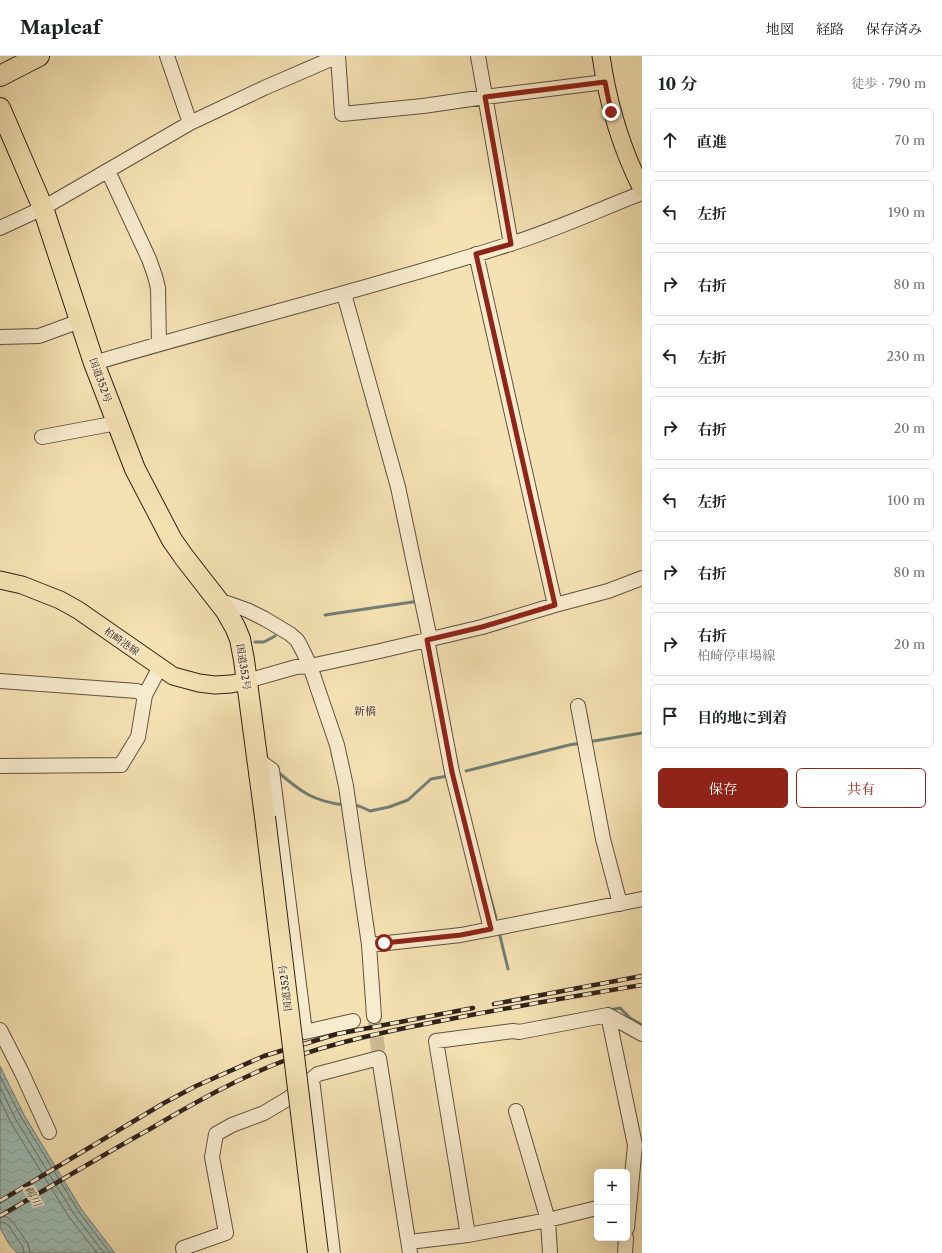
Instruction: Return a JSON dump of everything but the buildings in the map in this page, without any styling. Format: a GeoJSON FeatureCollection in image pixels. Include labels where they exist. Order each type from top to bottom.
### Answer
{"type":"FeatureCollection","features":[{"type":"Feature","properties":{"kind":"highway"},"geometry":{"type":"LineString","coordinates":[[0,76],[40,56]]}},
{"type":"Feature","properties":{"kind":"highway","name":"国道352号"},"geometry":{"type":"LineString","coordinates":[[0,108],[43,208],[94,363],[135,469],[172,540],[188,563],[221,604],[235,627],[240,639],[258,760],[318,1253]]}},
{"type":"Feature","properties":{"kind":"main road"},"geometry":{"type":"LineString","coordinates":[[601,56],[611,112],[620,141],[642,189]]}},
{"type":"Feature","properties":{"kind":"main road","name":"柏崎港線"},"geometry":{"type":"LineString","coordinates":[[0,580],[22,585],[60,600],[78,610],[173,676],[199,683],[231,684],[247,681]]}},
{"type":"Feature","properties":{"kind":"street"},"geometry":{"type":"LineString","coordinates":[[167,56],[190,123]]}},
{"type":"Feature","properties":{"kind":"street"},"geometry":{"type":"LineString","coordinates":[[478,56],[511,244]]}},
{"type":"Feature","properties":{"kind":"street"},"geometry":{"type":"LineString","coordinates":[[0,228],[43,208],[190,123],[334,57],[342,114],[423,106],[605,82]]}},
{"type":"Feature","properties":{"kind":"street"},"geometry":{"type":"LineString","coordinates":[[108,171],[149,259],[155,276],[158,288],[159,344]]}},
{"type":"Feature","properties":{"kind":"street"},"geometry":{"type":"LineString","coordinates":[[94,363],[344,294],[511,244],[642,192]]}},
{"type":"Feature","properties":{"kind":"street"},"geometry":{"type":"LineString","coordinates":[[476,254],[555,605]]}},
{"type":"Feature","properties":{"kind":"street"},"geometry":{"type":"LineString","coordinates":[[344,294],[398,487],[429,639],[452,772],[491,929]]}},
{"type":"Feature","properties":{"kind":"street"},"geometry":{"type":"LineString","coordinates":[[0,337],[39,336],[80,321]]}},
{"type":"Feature","properties":{"kind":"street"},"geometry":{"type":"LineString","coordinates":[[42,437],[117,423]]}},
{"type":"Feature","properties":{"kind":"street"},"geometry":{"type":"LineString","coordinates":[[247,681],[296,668],[380,652],[482,627],[608,591],[642,578]]}},
{"type":"Feature","properties":{"kind":"street"},"geometry":{"type":"LineString","coordinates":[[221,604],[227,603],[247,610],[290,634],[302,649],[310,666],[337,745],[346,786],[369,944],[374,1016]]}},
{"type":"Feature","properties":{"kind":"street"},"geometry":{"type":"LineString","coordinates":[[0,766],[121,765],[138,737],[145,695],[160,667]]}},
{"type":"Feature","properties":{"kind":"street"},"geometry":{"type":"LineString","coordinates":[[0,681],[138,691],[145,695]]}},
{"type":"Feature","properties":{"kind":"street"},"geometry":{"type":"LineString","coordinates":[[578,706],[603,838],[620,904]]}},
{"type":"Feature","properties":{"kind":"street"},"geometry":{"type":"LineString","coordinates":[[258,760],[272,770],[305,1032],[353,1020]]}},
{"type":"Feature","properties":{"kind":"street"},"geometry":{"type":"LineString","coordinates":[[369,944],[461,935],[642,899]]}},
{"type":"Feature","properties":{"kind":"street"},"geometry":{"type":"LineString","coordinates":[[468,1236],[436,1041],[513,1031],[519,1032],[608,1015],[642,1034]]}},
{"type":"Feature","properties":{"kind":"street"},"geometry":{"type":"LineString","coordinates":[[608,1015],[635,1146],[630,1185]]}},
{"type":"Feature","properties":{"kind":"street"},"geometry":{"type":"LineString","coordinates":[[0,1030],[22,1073],[49,1132]]}},
{"type":"Feature","properties":{"kind":"street"},"geometry":{"type":"LineString","coordinates":[[184,1253],[183,1248],[226,1233],[212,1157],[216,1134],[232,1125],[264,1114],[289,1098],[318,1074],[379,1058],[409,1248],[548,1220],[594,1209]]}},
{"type":"Feature","properties":{"kind":"street"},"geometry":{"type":"LineString","coordinates":[[312,1079],[333,1253]]}},
{"type":"Feature","properties":{"kind":"street"},"geometry":{"type":"LineString","coordinates":[[516,1111],[548,1220],[550,1253]]}},
{"type":"Feature","properties":{"kind":"street"},"geometry":{"type":"LineString","coordinates":[[625,1253],[626,1241]]}},
{"type":"Feature","properties":{"kind":"water","name":"鵜川"},"geometry":{"type":"Polygon","coordinates":[[[0,1066],[24,1115],[82,1210],[115,1253],[17,1253],[9,1244],[0,1228],[0,1066]]]}},
{"type":"Feature","properties":{"kind":"waterway"},"geometry":{"type":"LineString","coordinates":[[325,615],[419,601]]}},
{"type":"Feature","properties":{"kind":"waterway"},"geometry":{"type":"LineString","coordinates":[[255,642],[264,642],[275,636]]}},
{"type":"Feature","properties":{"kind":"waterway"},"geometry":{"type":"LineString","coordinates":[[588,742],[642,733]]}},
{"type":"Feature","properties":{"kind":"waterway"},"geometry":{"type":"LineString","coordinates":[[466,771],[581,743]]}},
{"type":"Feature","properties":{"kind":"waterway"},"geometry":{"type":"LineString","coordinates":[[278,772],[308,794],[324,801],[344,805]]}},
{"type":"Feature","properties":{"kind":"waterway"},"geometry":{"type":"LineString","coordinates":[[352,806],[359,806],[370,811],[389,807],[408,800],[431,779],[448,776]]}},
{"type":"Feature","properties":{"kind":"waterway"},"geometry":{"type":"LineString","coordinates":[[487,885],[496,918]]}},
{"type":"Feature","properties":{"kind":"waterway"},"geometry":{"type":"LineString","coordinates":[[499,932],[508,969]]}},
{"type":"Feature","properties":{"kind":"waterway"},"geometry":{"type":"LineString","coordinates":[[610,1010],[620,1008],[630,1018],[642,1025]]}},
{"type":"Feature","properties":{"kind":"tunnel"},"geometry":{"type":"LineString","coordinates":[[374,1016],[379,1058]]}},
{"type":"Feature","properties":{"kind":"railway"},"geometry":{"type":"LineString","coordinates":[[494,1004],[642,976]]}},
{"type":"Feature","properties":{"kind":"railway"},"geometry":{"type":"LineString","coordinates":[[0,1216],[200,1100],[233,1083],[286,1060],[343,1042],[401,1029],[642,985]]}},
{"type":"Feature","properties":{"kind":"railway"},"geometry":{"type":"LineString","coordinates":[[0,1201],[164,1103],[196,1086],[264,1056],[337,1034],[473,1008]]}},
{"type":"Feature","properties":{"kind":"district","name":"新橋"},"geometry":{"type":"Point","coordinates":[365,711]}},
{"type":"Feature","properties":{"kind":"route"},"geometry":{"type":"LineString","coordinates":[[384,943],[461,935],[491,929],[452,772],[427,640],[482,627],[555,605],[476,254],[511,244],[485,97],[605,82],[611,112]]}}]}
